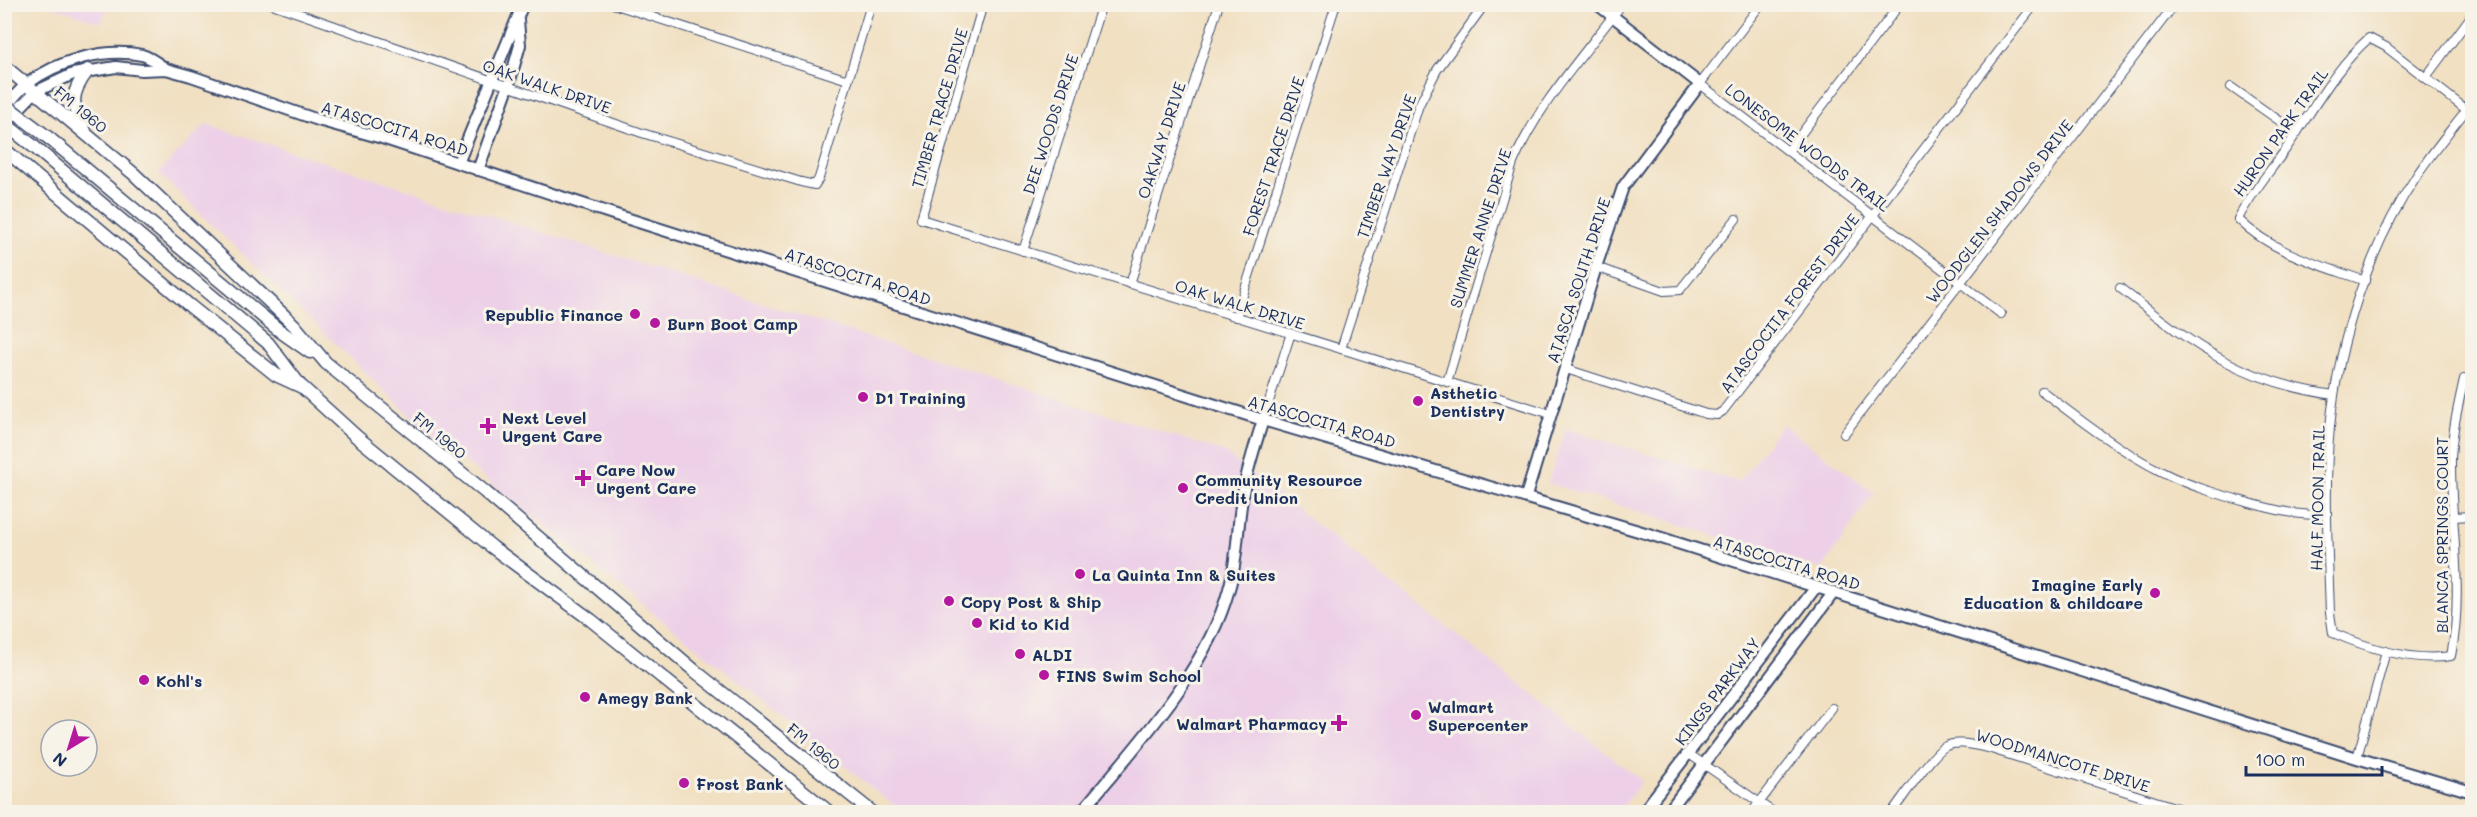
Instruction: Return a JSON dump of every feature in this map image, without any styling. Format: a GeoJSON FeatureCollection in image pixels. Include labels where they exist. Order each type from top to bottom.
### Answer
{"type":"FeatureCollection","features":[{"type":"Feature","properties":{"kind":"main road"},"geometry":{"type":"LineString","coordinates":[[458,163],[523,4]]}},
{"type":"Feature","properties":{"kind":"main road","name":"LONESOME WOODS TRAIL"},"geometry":{"type":"LineString","coordinates":[[1597,4],[1700,84]]}},
{"type":"Feature","properties":{"kind":"main road"},"geometry":{"type":"LineString","coordinates":[[478,170],[508,87],[520,45],[518,20]]}},
{"type":"Feature","properties":{"kind":"main road","name":"ATASCOCITA ROAD"},"geometry":{"type":"LineString","coordinates":[[4,106],[31,88],[53,69],[74,60],[98,54],[144,55],[166,69],[318,120],[1263,420],[1526,496],[2357,758],[2472,792]]}},
{"type":"Feature","properties":{"kind":"main road","name":"FM 1960"},"geometry":{"type":"LineString","coordinates":[[4,66],[134,174],[294,325],[326,363],[485,492],[694,671],[872,813]]}},
{"type":"Feature","properties":{"kind":"main road","name":"ATASCOCITA ROAD"},"geometry":{"type":"LineString","coordinates":[[4,123],[31,88],[73,74],[116,67],[142,70],[166,69]]}},
{"type":"Feature","properties":{"kind":"main road"},"geometry":{"type":"LineString","coordinates":[[87,70],[74,94],[74,109],[87,135]]}},
{"type":"Feature","properties":{"kind":"main road","name":"ATASCA SOUTH DRIVE"},"geometry":{"type":"LineString","coordinates":[[1526,496],[1596,267],[1623,187],[1700,84]]}},
{"type":"Feature","properties":{"kind":"main road"},"geometry":{"type":"LineString","coordinates":[[4,106],[50,139],[280,331],[326,363]]}},
{"type":"Feature","properties":{"kind":"main road"},"geometry":{"type":"LineString","coordinates":[[4,123],[268,343],[302,387],[357,436],[492,547],[591,620],[829,813]]}},
{"type":"Feature","properties":{"kind":"main road"},"geometry":{"type":"LineString","coordinates":[[4,149],[190,306],[276,375],[302,387]]}},
{"type":"Feature","properties":{"kind":"main road"},"geometry":{"type":"LineString","coordinates":[[1081,813],[1168,706],[1214,627],[1229,591],[1235,566],[1245,477],[1263,420]]}},
{"type":"Feature","properties":{"kind":"main road","name":"KINGS PARKWAY"},"geometry":{"type":"LineString","coordinates":[[1644,813],[1816,587]]}},
{"type":"Feature","properties":{"kind":"main road","name":"KINGS PARKWAY"},"geometry":{"type":"LineString","coordinates":[[1668,813],[1834,592]]}},
{"type":"Feature","properties":{"kind":"street","name":"OAK WALK DRIVE"},"geometry":{"type":"LineString","coordinates":[[272,4],[654,137],[815,185],[848,80]]}},
{"type":"Feature","properties":{"kind":"street"},"geometry":{"type":"LineString","coordinates":[[613,4],[848,80],[871,4]]}},
{"type":"Feature","properties":{"kind":"street","name":"TIMBER TRACE DRIVE"},"geometry":{"type":"LineString","coordinates":[[921,219],[983,4]]}},
{"type":"Feature","properties":{"kind":"street","name":"DEE WOODS DRIVE"},"geometry":{"type":"LineString","coordinates":[[1023,251],[1101,4]]}},
{"type":"Feature","properties":{"kind":"street","name":"OAKWAY DRIVE"},"geometry":{"type":"LineString","coordinates":[[1130,284],[1219,4]]}},
{"type":"Feature","properties":{"kind":"street","name":"FOREST TRACE DRIVE"},"geometry":{"type":"LineString","coordinates":[[1236,316],[1336,4]]}},
{"type":"Feature","properties":{"kind":"street","name":"TIMBER WAY DRIVE"},"geometry":{"type":"LineString","coordinates":[[1341,349],[1419,105],[1437,70],[1485,4]]}},
{"type":"Feature","properties":{"kind":"street","name":"SUMMER ANNE DRIVE"},"geometry":{"type":"LineString","coordinates":[[1447,382],[1520,146],[1536,118],[1622,4]]}},
{"type":"Feature","properties":{"kind":"street","name":"ATASCA SOUTH DRIVE"},"geometry":{"type":"LineString","coordinates":[[1700,84],[1761,4]]}},
{"type":"Feature","properties":{"kind":"street"},"geometry":{"type":"LineString","coordinates":[[1788,151],[1900,4]]}},
{"type":"Feature","properties":{"kind":"street","name":"ATASCOCITA FOREST DRIVE"},"geometry":{"type":"LineString","coordinates":[[1566,369],[1706,414],[1717,415],[1734,398],[2035,4]]}},
{"type":"Feature","properties":{"kind":"street","name":"WOODGLEN SHADOWS DRIVE"},"geometry":{"type":"LineString","coordinates":[[1844,434],[2175,4]]}},
{"type":"Feature","properties":{"kind":"street"},"geometry":{"type":"LineString","coordinates":[[2470,112],[2426,77],[2472,15]]}},
{"type":"Feature","properties":{"kind":"street","name":"HURON PARK TRAIL"},"geometry":{"type":"LineString","coordinates":[[2365,281],[2283,250],[2254,235],[2238,219],[2247,200],[2296,133],[2322,92],[2354,51],[2369,38],[2386,47],[2426,77]]}},
{"type":"Feature","properties":{"kind":"street","name":"LONESOME WOODS TRAIL"},"geometry":{"type":"LineString","coordinates":[[1700,84],[2001,314]]}},
{"type":"Feature","properties":{"kind":"street"},"geometry":{"type":"LineString","coordinates":[[2231,87],[2296,133]]}},
{"type":"Feature","properties":{"kind":"street","name":"HALF MOON TRAIL"},"geometry":{"type":"LineString","coordinates":[[2386,651],[2334,633],[2330,613],[2327,515],[2328,464],[2334,395],[2349,325],[2387,230],[2417,176],[2470,112]]}},
{"type":"Feature","properties":{"kind":"street","name":"OAK WALK DRIVE"},"geometry":{"type":"LineString","coordinates":[[921,219],[1551,414]]}},
{"type":"Feature","properties":{"kind":"street"},"geometry":{"type":"LineString","coordinates":[[1596,267],[1664,291],[1680,290],[1736,219]]}},
{"type":"Feature","properties":{"kind":"street"},"geometry":{"type":"LineString","coordinates":[[2120,288],[2187,340],[2223,362],[2281,385],[2334,395]]}},
{"type":"Feature","properties":{"kind":"street"},"geometry":{"type":"LineString","coordinates":[[1263,420],[1291,333]]}},
{"type":"Feature","properties":{"kind":"street","name":"BLANCA SPRINGS COURT"},"geometry":{"type":"LineString","coordinates":[[2386,651],[2432,659],[2451,656],[2455,635],[2456,601],[2451,462],[2455,424],[2464,379]]}},
{"type":"Feature","properties":{"kind":"street"},"geometry":{"type":"LineString","coordinates":[[2042,391],[2111,442],[2174,478],[2211,492],[2267,508],[2308,516],[2327,515]]}},
{"type":"Feature","properties":{"kind":"street"},"geometry":{"type":"LineString","coordinates":[[2452,517],[2472,516]]}},
{"type":"Feature","properties":{"kind":"street"},"geometry":{"type":"LineString","coordinates":[[2357,758],[2386,651]]}},
{"type":"Feature","properties":{"kind":"street"},"geometry":{"type":"LineString","coordinates":[[1752,813],[1832,708]]}},
{"type":"Feature","properties":{"kind":"street","name":"WOODMANCOTE DRIVE"},"geometry":{"type":"LineString","coordinates":[[1892,813],[1932,759],[1945,746],[1967,744],[1988,748],[2190,813]]}},
{"type":"Feature","properties":{"kind":"street"},"geometry":{"type":"LineString","coordinates":[[1689,754],[1705,763],[1773,813]]}},
{"type":"Feature","properties":{"kind":"shaded area"},"geometry":{"type":"Polygon","coordinates":[[[49,5],[108,5],[101,23],[49,5]]]}},
{"type":"Feature","properties":{"kind":"shaded area"},"geometry":{"type":"Polygon","coordinates":[[[206,124],[1224,452],[1642,781],[1619,812],[902,812],[425,430],[158,173],[206,124]]]}},
{"type":"Feature","properties":{"kind":"shaded area"},"geometry":{"type":"Polygon","coordinates":[[[1782,424],[1874,493],[1822,569],[1548,483],[1566,429],[1739,482],[1782,424]]]}},
{"type":"Feature","properties":{"kind":"place","name":"Republic Finance"},"geometry":{"type":"Point","coordinates":[635,314]}},
{"type":"Feature","properties":{"kind":"place","name":"Burn Boot Camp"},"geometry":{"type":"Point","coordinates":[655,323]}},
{"type":"Feature","properties":{"kind":"place","name":"D1 Training"},"geometry":{"type":"Point","coordinates":[863,397]}},
{"type":"Feature","properties":{"kind":"place","name":"Asthetic Dentistry"},"geometry":{"type":"Point","coordinates":[1418,401]}},
{"type":"Feature","properties":{"kind":"place","name":"Next Level Urgent Care"},"geometry":{"type":"Point","coordinates":[488,426]}},
{"type":"Feature","properties":{"kind":"place","name":"Care Now Urgent Care"},"geometry":{"type":"Point","coordinates":[583,478]}},
{"type":"Feature","properties":{"kind":"place","name":"Community Resource Credit Union"},"geometry":{"type":"Point","coordinates":[1183,488]}},
{"type":"Feature","properties":{"kind":"place","name":"La Quinta Inn & Suites"},"geometry":{"type":"Point","coordinates":[1080,574]}},
{"type":"Feature","properties":{"kind":"place","name":"Imagine Early Education & childcare"},"geometry":{"type":"Point","coordinates":[2155,593]}},
{"type":"Feature","properties":{"kind":"place","name":"Copy Post & Ship"},"geometry":{"type":"Point","coordinates":[949,601]}},
{"type":"Feature","properties":{"kind":"place","name":"Kid to Kid"},"geometry":{"type":"Point","coordinates":[977,623]}},
{"type":"Feature","properties":{"kind":"place","name":"ALDI"},"geometry":{"type":"Point","coordinates":[1020,654]}},
{"type":"Feature","properties":{"kind":"place","name":"FINS Swim School"},"geometry":{"type":"Point","coordinates":[1044,675]}},
{"type":"Feature","properties":{"kind":"place","name":"Kohl's"},"geometry":{"type":"Point","coordinates":[144,680]}},
{"type":"Feature","properties":{"kind":"place","name":"Amegy Bank"},"geometry":{"type":"Point","coordinates":[585,697]}},
{"type":"Feature","properties":{"kind":"place","name":"Walmart Supercenter"},"geometry":{"type":"Point","coordinates":[1416,715]}},
{"type":"Feature","properties":{"kind":"place","name":"Walmart Pharmacy"},"geometry":{"type":"Point","coordinates":[1339,723]}},
{"type":"Feature","properties":{"kind":"place","name":"Frost Bank"},"geometry":{"type":"Point","coordinates":[684,783]}}]}
